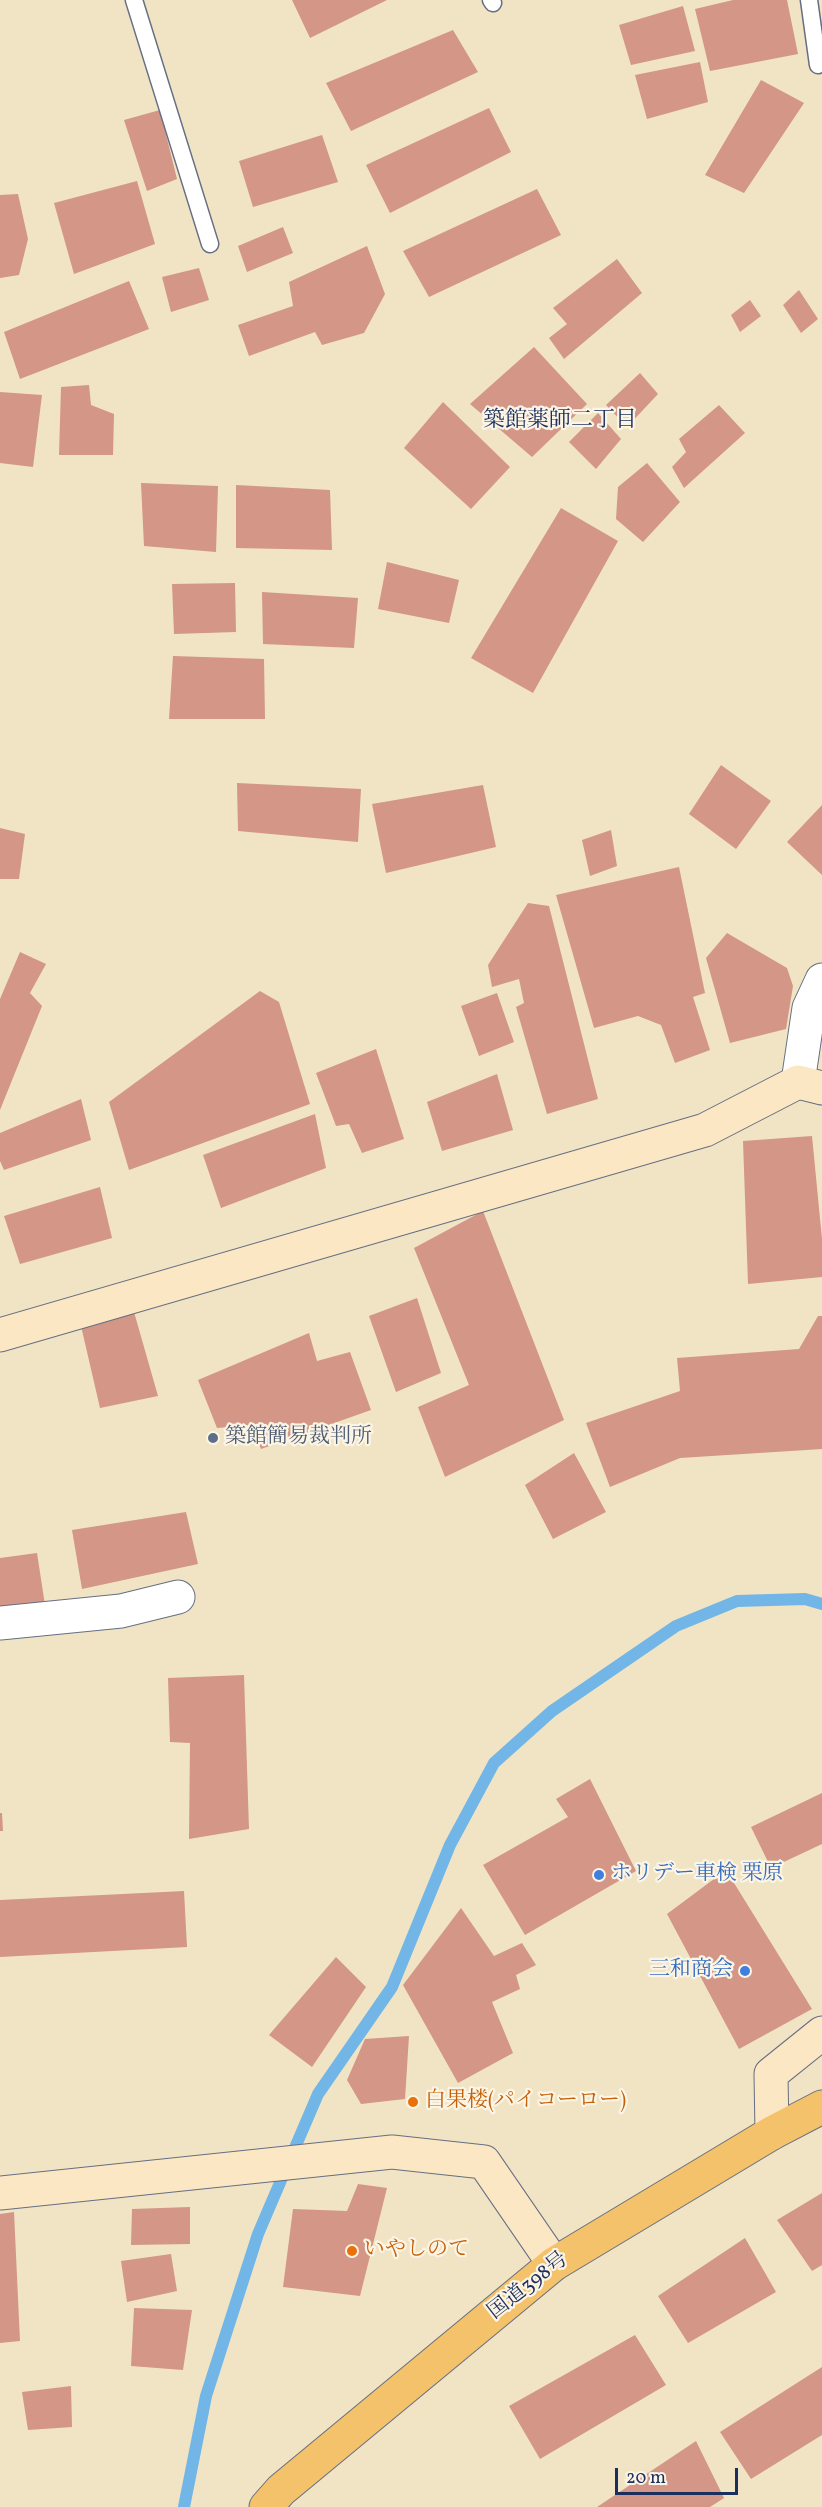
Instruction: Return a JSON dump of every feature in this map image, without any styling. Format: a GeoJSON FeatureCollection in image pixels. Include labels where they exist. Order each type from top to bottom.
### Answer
{"type":"FeatureCollection","features":[{"type":"Feature","properties":{"kind":"highway","name":"国道398号"},"geometry":{"type":"LineString","coordinates":[[278,2501],[554,2264],[771,2133],[822,2107]]}},
{"type":"Feature","properties":{"kind":"street"},"geometry":{"type":"LineString","coordinates":[[0,1335],[705,1130],[810,1085],[809,1008],[822,981]]}},
{"type":"Feature","properties":{"kind":"street"},"geometry":{"type":"LineString","coordinates":[[0,1623],[121,1611],[178,1597]]}},
{"type":"Feature","properties":{"kind":"street"},"geometry":{"type":"LineString","coordinates":[[771,2133],[771,2074],[822,2033]]}},
{"type":"Feature","properties":{"kind":"street"},"geometry":{"type":"LineString","coordinates":[[0,2193],[392,2152],[484,2162],[554,2264]]}},
{"type":"Feature","properties":{"kind":"lane"},"geometry":{"type":"LineString","coordinates":[[134,0],[210,244]]}},
{"type":"Feature","properties":{"kind":"lane"},"geometry":{"type":"LineString","coordinates":[[809,0],[818,65]]}},
{"type":"Feature","properties":{"kind":"building"},"geometry":{"type":"Polygon","coordinates":[[[292,0],[387,0],[310,38],[292,0]]]}},
{"type":"Feature","properties":{"kind":"building"},"geometry":{"type":"Polygon","coordinates":[[[733,0],[787,0],[798,54],[710,71],[695,9],[733,0]]]}},
{"type":"Feature","properties":{"kind":"building"},"geometry":{"type":"Polygon","coordinates":[[[683,6],[695,51],[631,65],[619,25],[683,6]]]}},
{"type":"Feature","properties":{"kind":"building"},"geometry":{"type":"Polygon","coordinates":[[[453,30],[478,72],[351,131],[326,83],[453,30]]]}},
{"type":"Feature","properties":{"kind":"building"},"geometry":{"type":"Polygon","coordinates":[[[700,62],[708,102],[647,119],[635,75],[700,62]]]}},
{"type":"Feature","properties":{"kind":"building"},"geometry":{"type":"Polygon","coordinates":[[[761,80],[804,103],[744,193],[705,175],[761,80]]]}},
{"type":"Feature","properties":{"kind":"building"},"geometry":{"type":"Polygon","coordinates":[[[489,108],[511,152],[390,213],[366,165],[489,108]]]}},
{"type":"Feature","properties":{"kind":"building"},"geometry":{"type":"Polygon","coordinates":[[[160,110],[177,179],[147,191],[124,120],[160,110]]]}},
{"type":"Feature","properties":{"kind":"building"},"geometry":{"type":"Polygon","coordinates":[[[322,135],[338,182],[253,207],[239,161],[322,135]]]}},
{"type":"Feature","properties":{"kind":"building"},"geometry":{"type":"Polygon","coordinates":[[[137,181],[155,244],[74,274],[54,203],[137,181]]]}},
{"type":"Feature","properties":{"kind":"building"},"geometry":{"type":"Polygon","coordinates":[[[537,189],[561,235],[429,297],[403,251],[537,189]]]}},
{"type":"Feature","properties":{"kind":"building"},"geometry":{"type":"Polygon","coordinates":[[[18,194],[28,239],[19,275],[0,278],[0,195],[18,194]]]}},
{"type":"Feature","properties":{"kind":"building"},"geometry":{"type":"Polygon","coordinates":[[[283,227],[293,253],[247,272],[238,246],[283,227]]]}},
{"type":"Feature","properties":{"kind":"building"},"geometry":{"type":"Polygon","coordinates":[[[367,246],[385,294],[364,333],[322,345],[315,332],[249,356],[238,325],[293,306],[289,282],[367,246]]]}},
{"type":"Feature","properties":{"kind":"building"},"geometry":{"type":"Polygon","coordinates":[[[617,259],[642,293],[564,359],[549,338],[567,324],[553,308],[617,259]]]}},
{"type":"Feature","properties":{"kind":"building"},"geometry":{"type":"Polygon","coordinates":[[[199,268],[209,300],[171,312],[162,277],[199,268]]]}},
{"type":"Feature","properties":{"kind":"building"},"geometry":{"type":"Polygon","coordinates":[[[129,281],[149,329],[20,379],[4,332],[129,281]]]}},
{"type":"Feature","properties":{"kind":"building"},"geometry":{"type":"Polygon","coordinates":[[[799,290],[818,319],[801,333],[783,305],[799,290]]]}},
{"type":"Feature","properties":{"kind":"building"},"geometry":{"type":"Polygon","coordinates":[[[750,300],[761,316],[740,332],[731,315],[750,300]]]}},
{"type":"Feature","properties":{"kind":"building"},"geometry":{"type":"Polygon","coordinates":[[[534,347],[587,404],[532,457],[470,404],[534,347]]]}},
{"type":"Feature","properties":{"kind":"building"},"geometry":{"type":"Polygon","coordinates":[[[640,373],[658,394],[627,427],[606,405],[640,373]]]}},
{"type":"Feature","properties":{"kind":"building"},"geometry":{"type":"Polygon","coordinates":[[[89,385],[91,405],[114,414],[113,455],[59,455],[61,387],[89,385]]]}},
{"type":"Feature","properties":{"kind":"building"},"geometry":{"type":"Polygon","coordinates":[[[0,392],[42,395],[33,467],[0,463],[0,392]]]}},
{"type":"Feature","properties":{"kind":"building"},"geometry":{"type":"Polygon","coordinates":[[[443,402],[510,467],[471,509],[404,448],[443,402]]]}},
{"type":"Feature","properties":{"kind":"building"},"geometry":{"type":"Polygon","coordinates":[[[719,405],[745,433],[684,488],[672,467],[686,452],[679,439],[719,405]]]}},
{"type":"Feature","properties":{"kind":"building"},"geometry":{"type":"Polygon","coordinates":[[[598,413],[621,439],[596,469],[569,442],[598,413]]]}},
{"type":"Feature","properties":{"kind":"building"},"geometry":{"type":"Polygon","coordinates":[[[647,463],[680,502],[643,542],[616,519],[618,487],[647,463]]]}},
{"type":"Feature","properties":{"kind":"building"},"geometry":{"type":"Polygon","coordinates":[[[141,483],[218,486],[216,552],[144,546],[141,483]]]}},
{"type":"Feature","properties":{"kind":"building"},"geometry":{"type":"Polygon","coordinates":[[[236,485],[330,490],[332,550],[236,548],[236,485]]]}},
{"type":"Feature","properties":{"kind":"building"},"geometry":{"type":"Polygon","coordinates":[[[561,508],[618,541],[533,693],[471,658],[561,508]]]}},
{"type":"Feature","properties":{"kind":"building"},"geometry":{"type":"Polygon","coordinates":[[[387,562],[459,580],[449,623],[378,609],[387,562]]]}},
{"type":"Feature","properties":{"kind":"building"},"geometry":{"type":"Polygon","coordinates":[[[235,583],[236,632],[174,634],[172,584],[235,583]]]}},
{"type":"Feature","properties":{"kind":"building"},"geometry":{"type":"Polygon","coordinates":[[[262,592],[358,598],[354,648],[263,644],[262,592]]]}},
{"type":"Feature","properties":{"kind":"building"},"geometry":{"type":"Polygon","coordinates":[[[173,656],[264,659],[265,719],[169,719],[173,656]]]}},
{"type":"Feature","properties":{"kind":"building"},"geometry":{"type":"Polygon","coordinates":[[[721,765],[771,801],[736,849],[689,814],[721,765]]]}},
{"type":"Feature","properties":{"kind":"building"},"geometry":{"type":"Polygon","coordinates":[[[237,783],[361,789],[358,842],[238,831],[237,783]]]}},
{"type":"Feature","properties":{"kind":"building"},"geometry":{"type":"Polygon","coordinates":[[[483,785],[496,847],[386,873],[372,804],[483,785]]]}},
{"type":"Feature","properties":{"kind":"building"},"geometry":{"type":"Polygon","coordinates":[[[822,805],[822,875],[787,842],[822,805]]]}},
{"type":"Feature","properties":{"kind":"building"},"geometry":{"type":"Polygon","coordinates":[[[0,828],[25,834],[19,879],[0,879],[0,828]]]}},
{"type":"Feature","properties":{"kind":"building"},"geometry":{"type":"Polygon","coordinates":[[[611,830],[617,866],[590,876],[582,840],[611,830]]]}},
{"type":"Feature","properties":{"kind":"building"},"geometry":{"type":"Polygon","coordinates":[[[679,867],[705,993],[693,997],[710,1050],[675,1063],[661,1025],[638,1016],[594,1028],[556,895],[679,867]]]}},
{"type":"Feature","properties":{"kind":"building"},"geometry":{"type":"Polygon","coordinates":[[[528,903],[549,906],[598,1099],[547,1114],[516,1007],[524,1003],[519,979],[492,987],[488,965],[528,903]]]}},
{"type":"Feature","properties":{"kind":"building"},"geometry":{"type":"Polygon","coordinates":[[[727,933],[787,968],[793,986],[786,1029],[730,1043],[706,958],[727,933]]]}},
{"type":"Feature","properties":{"kind":"building"},"geometry":{"type":"Polygon","coordinates":[[[20,952],[46,964],[30,993],[42,1006],[0,1110],[0,999],[20,952]]]}},
{"type":"Feature","properties":{"kind":"building"},"geometry":{"type":"Polygon","coordinates":[[[260,991],[279,1002],[310,1104],[129,1170],[109,1102],[260,991]]]}},
{"type":"Feature","properties":{"kind":"building"},"geometry":{"type":"Polygon","coordinates":[[[497,993],[514,1042],[479,1056],[461,1006],[497,993]]]}},
{"type":"Feature","properties":{"kind":"building"},"geometry":{"type":"Polygon","coordinates":[[[376,1049],[404,1139],[362,1153],[349,1124],[336,1126],[316,1073],[376,1049]]]}},
{"type":"Feature","properties":{"kind":"building"},"geometry":{"type":"Polygon","coordinates":[[[497,1074],[513,1130],[442,1151],[427,1102],[497,1074]]]}},
{"type":"Feature","properties":{"kind":"building"},"geometry":{"type":"Polygon","coordinates":[[[81,1099],[91,1140],[4,1170],[0,1161],[0,1133],[81,1099]]]}},
{"type":"Feature","properties":{"kind":"building"},"geometry":{"type":"Polygon","coordinates":[[[315,1114],[326,1168],[221,1208],[203,1155],[315,1114]]]}},
{"type":"Feature","properties":{"kind":"building"},"geometry":{"type":"Polygon","coordinates":[[[812,1136],[822,1239],[822,1277],[748,1284],[743,1141],[812,1136]]]}},
{"type":"Feature","properties":{"kind":"building"},"geometry":{"type":"Polygon","coordinates":[[[100,1187],[112,1238],[20,1264],[4,1216],[100,1187]]]}},
{"type":"Feature","properties":{"kind":"building"},"geometry":{"type":"Polygon","coordinates":[[[483,1211],[564,1420],[445,1477],[418,1407],[469,1385],[414,1248],[483,1211]]]}},
{"type":"Feature","properties":{"kind":"building"},"geometry":{"type":"Polygon","coordinates":[[[417,1298],[441,1373],[396,1392],[369,1316],[417,1298]]]}},
{"type":"Feature","properties":{"kind":"building"},"geometry":{"type":"Polygon","coordinates":[[[134,1312],[158,1396],[100,1408],[81,1326],[134,1312]]]}},
{"type":"Feature","properties":{"kind":"building"},"geometry":{"type":"Polygon","coordinates":[[[818,1316],[822,1316],[822,1449],[680,1458],[610,1487],[586,1423],[680,1391],[677,1358],[799,1349],[818,1316]]]}},
{"type":"Feature","properties":{"kind":"building"},"geometry":{"type":"Polygon","coordinates":[[[309,1333],[317,1361],[350,1352],[371,1410],[261,1449],[252,1425],[217,1428],[198,1380],[309,1333]]]}},
{"type":"Feature","properties":{"kind":"building"},"geometry":{"type":"Polygon","coordinates":[[[574,1453],[606,1512],[553,1539],[525,1485],[574,1453]]]}},
{"type":"Feature","properties":{"kind":"building"},"geometry":{"type":"Polygon","coordinates":[[[186,1512],[198,1564],[82,1589],[72,1530],[186,1512]]]}},
{"type":"Feature","properties":{"kind":"building"},"geometry":{"type":"Polygon","coordinates":[[[37,1553],[45,1605],[0,1612],[0,1558],[37,1553]]]}},
{"type":"Feature","properties":{"kind":"building"},"geometry":{"type":"Polygon","coordinates":[[[244,1675],[249,1829],[189,1839],[190,1743],[170,1742],[168,1678],[244,1675]]]}},
{"type":"Feature","properties":{"kind":"building"},"geometry":{"type":"Polygon","coordinates":[[[590,1779],[636,1871],[525,1935],[483,1865],[568,1817],[556,1799],[590,1779]]]}},
{"type":"Feature","properties":{"kind":"building"},"geometry":{"type":"Polygon","coordinates":[[[822,1793],[822,1844],[771,1868],[751,1827],[822,1793]]]}},
{"type":"Feature","properties":{"kind":"building"},"geometry":{"type":"Polygon","coordinates":[[[0,1813],[2,1813],[3,1831],[0,1831],[0,1813]]]}},
{"type":"Feature","properties":{"kind":"building"},"geometry":{"type":"Polygon","coordinates":[[[726,1870],[812,2009],[739,2049],[667,1914],[726,1870]]]}},
{"type":"Feature","properties":{"kind":"building"},"geometry":{"type":"Polygon","coordinates":[[[184,1891],[187,1947],[0,1957],[0,1900],[184,1891]]]}},
{"type":"Feature","properties":{"kind":"building"},"geometry":{"type":"Polygon","coordinates":[[[461,1908],[494,1956],[522,1943],[536,1965],[516,1975],[520,1989],[492,2002],[513,2053],[458,2083],[403,1985],[461,1908]]]}},
{"type":"Feature","properties":{"kind":"building"},"geometry":{"type":"Polygon","coordinates":[[[336,1957],[366,1987],[312,2067],[269,2035],[336,1957]]]}},
{"type":"Feature","properties":{"kind":"building"},"geometry":{"type":"Polygon","coordinates":[[[409,2036],[405,2099],[361,2104],[347,2080],[365,2039],[409,2036]]]}},
{"type":"Feature","properties":{"kind":"building"},"geometry":{"type":"Polygon","coordinates":[[[358,2184],[387,2188],[360,2296],[283,2287],[293,2209],[347,2211],[358,2184]]]}},
{"type":"Feature","properties":{"kind":"building"},"geometry":{"type":"Polygon","coordinates":[[[822,2193],[822,2265],[812,2271],[777,2220],[822,2193]]]}},
{"type":"Feature","properties":{"kind":"building"},"geometry":{"type":"Polygon","coordinates":[[[190,2207],[190,2244],[131,2245],[132,2209],[190,2207]]]}},
{"type":"Feature","properties":{"kind":"building"},"geometry":{"type":"Polygon","coordinates":[[[14,2212],[20,2341],[0,2343],[0,2214],[14,2212]]]}},
{"type":"Feature","properties":{"kind":"building"},"geometry":{"type":"Polygon","coordinates":[[[745,2238],[776,2292],[688,2343],[658,2296],[745,2238]]]}},
{"type":"Feature","properties":{"kind":"building"},"geometry":{"type":"Polygon","coordinates":[[[171,2254],[177,2291],[127,2302],[121,2261],[171,2254]]]}},
{"type":"Feature","properties":{"kind":"building"},"geometry":{"type":"Polygon","coordinates":[[[134,2308],[192,2310],[183,2370],[131,2366],[134,2308]]]}},
{"type":"Feature","properties":{"kind":"building"},"geometry":{"type":"Polygon","coordinates":[[[635,2335],[666,2385],[540,2459],[509,2406],[635,2335]]]}},
{"type":"Feature","properties":{"kind":"building"},"geometry":{"type":"Polygon","coordinates":[[[822,2367],[822,2435],[751,2479],[720,2432],[822,2367]]]}},
{"type":"Feature","properties":{"kind":"building"},"geometry":{"type":"Polygon","coordinates":[[[71,2386],[72,2427],[28,2430],[22,2392],[71,2386]]]}},
{"type":"Feature","properties":{"kind":"building"},"geometry":{"type":"Polygon","coordinates":[[[696,2441],[724,2498],[710,2507],[597,2507],[696,2441]]]}},
{"type":"Feature","properties":{"kind":"waterway"},"geometry":{"type":"LineString","coordinates":[[184,2507],[206,2396],[258,2234],[318,2094],[392,1987],[450,1845],[494,1763],[552,1711],[676,1626],[737,1601],[805,1599],[822,1604]]}},
{"type":"Feature","properties":{"kind":"place","name":"築館簡易裁判所"},"geometry":{"type":"Point","coordinates":[213,1438]}},
{"type":"Feature","properties":{"kind":"place","name":"ホリデー車検 栗原"},"geometry":{"type":"Point","coordinates":[599,1875]}},
{"type":"Feature","properties":{"kind":"place","name":"三和商会"},"geometry":{"type":"Point","coordinates":[745,1971]}},
{"type":"Feature","properties":{"kind":"place","name":"白果楼(パイコーロー)"},"geometry":{"type":"Point","coordinates":[413,2102]}},
{"type":"Feature","properties":{"kind":"place","name":"いやしのて"},"geometry":{"type":"Point","coordinates":[352,2251]}},
{"type":"Feature","properties":{"kind":"district","name":"築館薬師二丁目"},"geometry":{"type":"Point","coordinates":[560,422]}}]}
